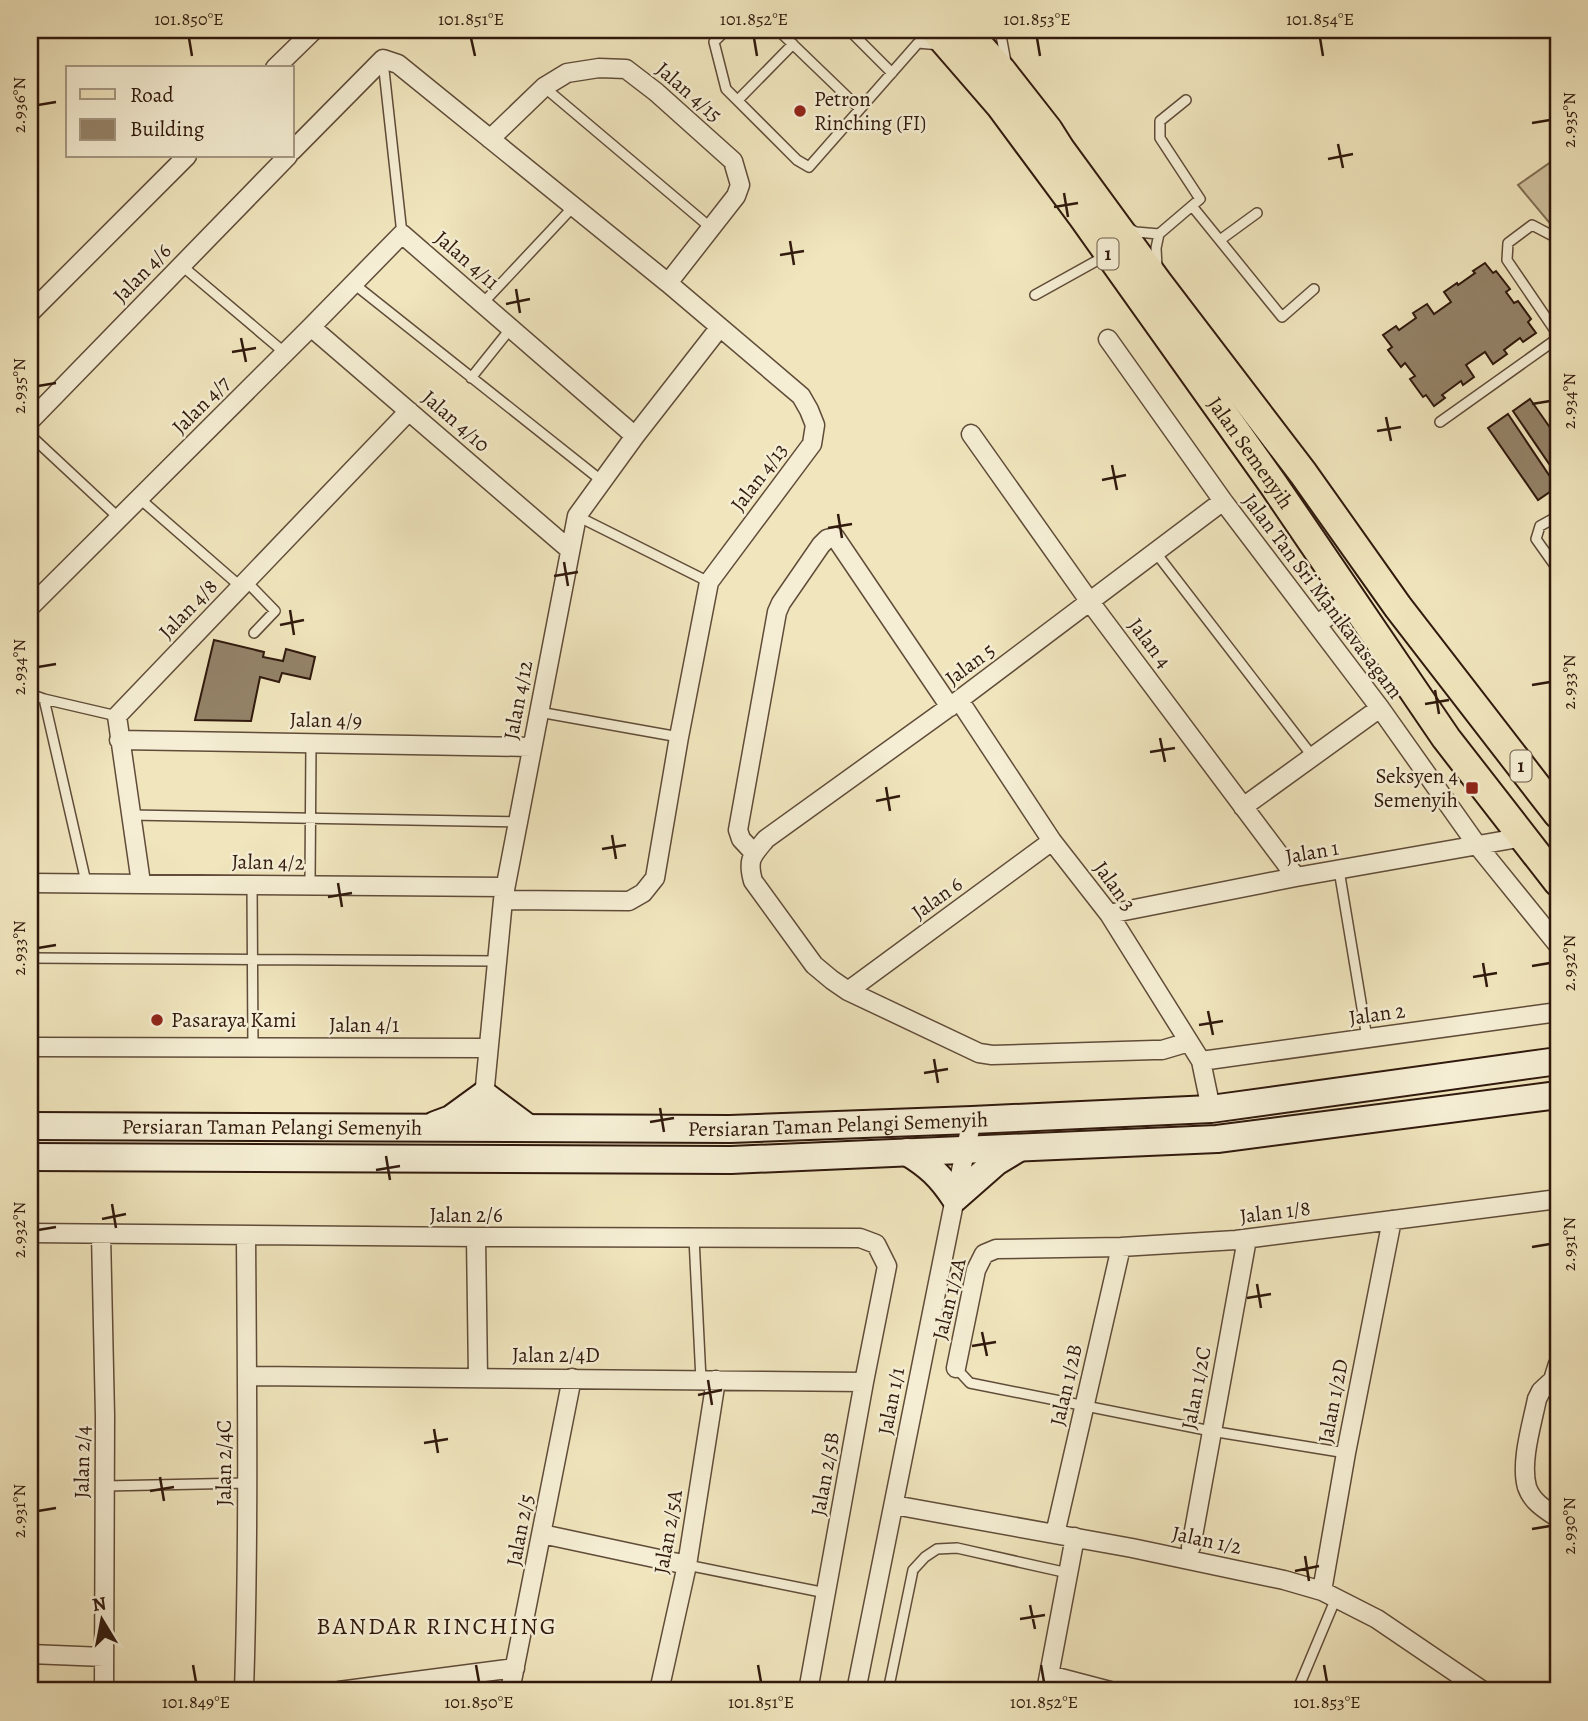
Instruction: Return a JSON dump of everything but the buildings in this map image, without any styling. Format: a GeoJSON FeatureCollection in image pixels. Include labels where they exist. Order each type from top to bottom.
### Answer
{"type":"FeatureCollection","features":[{"type":"Feature","properties":{"kind":"main road","name":"Jalan Semenyih"},"geometry":{"type":"LineString","coordinates":[[949,35],[1001,70],[1048,130],[1158,283],[1303,473],[1398,607],[1558,814]]}},
{"type":"Feature","properties":{"kind":"main road","name":"Jalan Semenyih"},"geometry":{"type":"LineString","coordinates":[[949,35],[1083,217],[1273,484],[1446,738],[1558,882]]}},
{"type":"Feature","properties":{"kind":"street"},"geometry":{"type":"LineString","coordinates":[[277,66],[314,30]]}},
{"type":"Feature","properties":{"kind":"street"},"geometry":{"type":"LineString","coordinates":[[294,149],[379,63]]}},
{"type":"Feature","properties":{"kind":"street","name":"Jalan 4/13"},"geometry":{"type":"LineString","coordinates":[[379,63],[398,64],[668,283],[800,396],[815,425],[812,444],[709,582],[654,878],[643,893],[629,901],[504,893]]}},
{"type":"Feature","properties":{"kind":"street","name":"Jalan 4/15"},"geometry":{"type":"LineString","coordinates":[[490,139],[544,87],[567,73],[599,68],[626,69],[656,92],[733,161],[740,185],[736,195],[668,283]]}},
{"type":"Feature","properties":{"kind":"street"},"geometry":{"type":"LineString","coordinates":[[30,313],[185,158]]}},
{"type":"Feature","properties":{"kind":"street","name":"Jalan 4/6"},"geometry":{"type":"LineString","coordinates":[[30,421],[286,158]]}},
{"type":"Feature","properties":{"kind":"street","name":"Jalan 4/7"},"geometry":{"type":"LineString","coordinates":[[30,607],[402,234]]}},
{"type":"Feature","properties":{"kind":"street","name":"Jalan 4/11"},"geometry":{"type":"LineString","coordinates":[[402,234],[635,436]]}},
{"type":"Feature","properties":{"kind":"street","name":"Jalan 4/10"},"geometry":{"type":"LineString","coordinates":[[311,327],[570,550]]}},
{"type":"Feature","properties":{"kind":"street","name":"Jalan 4/12"},"geometry":{"type":"LineString","coordinates":[[481,1128],[504,893],[577,516],[720,327]]}},
{"type":"Feature","properties":{"kind":"street","name":"Jalan Tan Sri Manikavasagam"},"geometry":{"type":"LineString","coordinates":[[1108,339],[1223,501],[1380,708],[1477,845]]}},
{"type":"Feature","properties":{"kind":"street","name":"Jalan 4/8"},"geometry":{"type":"LineString","coordinates":[[117,716],[409,411]]}},
{"type":"Feature","properties":{"kind":"street","name":"Jalan 4"},"geometry":{"type":"LineString","coordinates":[[971,434],[1090,602],[1296,877]]}},
{"type":"Feature","properties":{"kind":"street","name":"Jalan 5"},"geometry":{"type":"LineString","coordinates":[[752,859],[766,839],[955,703],[1223,501]]}},
{"type":"Feature","properties":{"kind":"street","name":"Jalan 3"},"geometry":{"type":"LineString","coordinates":[[752,859],[738,830],[777,612],[821,545],[827,539],[835,537],[1052,841],[1109,914],[1201,1061],[1211,1109]]}},
{"type":"Feature","properties":{"kind":"street"},"geometry":{"type":"LineString","coordinates":[[1317,625],[1351,598]]}},
{"type":"Feature","properties":{"kind":"street"},"geometry":{"type":"LineString","coordinates":[[1244,807],[1380,708]]}},
{"type":"Feature","properties":{"kind":"street"},"geometry":{"type":"LineString","coordinates":[[117,716],[141,883]]}},
{"type":"Feature","properties":{"kind":"street","name":"Jalan 4/9"},"geometry":{"type":"LineString","coordinates":[[119,740],[532,747]]}},
{"type":"Feature","properties":{"kind":"street","name":"Jalan 1"},"geometry":{"type":"LineString","coordinates":[[1109,914],[1296,877],[1524,837]]}},
{"type":"Feature","properties":{"kind":"street","name":"Jalan 6"},"geometry":{"type":"LineString","coordinates":[[848,991],[1052,841]]}},
{"type":"Feature","properties":{"kind":"street"},"geometry":{"type":"LineString","coordinates":[[1477,845],[1558,945]]}},
{"type":"Feature","properties":{"kind":"street"},"geometry":{"type":"LineString","coordinates":[[752,859],[753,881],[814,965],[848,991],[984,1054],[1154,1050],[1189,1042]]}},
{"type":"Feature","properties":{"kind":"street","name":"Jalan 4/2"},"geometry":{"type":"LineString","coordinates":[[30,883],[310,885],[504,893]]}},
{"type":"Feature","properties":{"kind":"street","name":"Jalan 2"},"geometry":{"type":"LineString","coordinates":[[1201,1061],[1558,1012]]}},
{"type":"Feature","properties":{"kind":"street","name":"Jalan 4/1"},"geometry":{"type":"LineString","coordinates":[[30,1047],[488,1048]]}},
{"type":"Feature","properties":{"kind":"street","name":"Persiaran Taman Pelangi Semenyih"},"geometry":{"type":"LineString","coordinates":[[30,1126],[730,1129],[972,1120],[1211,1109],[1558,1061]]}},
{"type":"Feature","properties":{"kind":"street","name":"Persiaran Taman Pelangi Semenyih"},"geometry":{"type":"LineString","coordinates":[[30,1157],[731,1160],[1217,1139],[1558,1095]]}},
{"type":"Feature","properties":{"kind":"street"},"geometry":{"type":"LineString","coordinates":[[426,1128],[451,1119],[484,1096],[528,1128]]}},
{"type":"Feature","properties":{"kind":"street"},"geometry":{"type":"LineString","coordinates":[[1170,1142],[1189,1132],[1211,1109],[1217,1118],[1235,1132],[1248,1136]]}},
{"type":"Feature","properties":{"kind":"street","name":"Jalan 1/1"},"geometry":{"type":"LineString","coordinates":[[856,1691],[972,1120]]}},
{"type":"Feature","properties":{"kind":"street"},"geometry":{"type":"LineString","coordinates":[[432,1159],[467,1144],[481,1128],[486,1137],[499,1147],[522,1159]]}},
{"type":"Feature","properties":{"kind":"street"},"geometry":{"type":"LineString","coordinates":[[907,1152],[926,1163],[943,1180],[955,1198],[996,1162],[1021,1147]]}},
{"type":"Feature","properties":{"kind":"street","name":"Jalan 1/8"},"geometry":{"type":"LineString","coordinates":[[996,1249],[1121,1247],[1247,1239],[1558,1199]]}},
{"type":"Feature","properties":{"kind":"street","name":"Jalan 1/2D"},"geometry":{"type":"LineString","coordinates":[[1329,1594],[1346,1453],[1392,1220]]}},
{"type":"Feature","properties":{"kind":"street","name":"Jalan 2/6"},"geometry":{"type":"LineString","coordinates":[[30,1233],[860,1238],[876,1244],[887,1266]]}},
{"type":"Feature","properties":{"kind":"street","name":"Jalan 2/4"},"geometry":{"type":"LineString","coordinates":[[101,1234],[105,1416],[104,1691]]}},
{"type":"Feature","properties":{"kind":"street","name":"Jalan 2/4C"},"geometry":{"type":"LineString","coordinates":[[244,1691],[246,1236]]}},
{"type":"Feature","properties":{"kind":"street"},"geometry":{"type":"LineString","coordinates":[[476,1237],[478,1377]]}},
{"type":"Feature","properties":{"kind":"street","name":"Jalan 1/2C"},"geometry":{"type":"LineString","coordinates":[[1191,1547],[1247,1239]]}},
{"type":"Feature","properties":{"kind":"street","name":"Jalan 1/2B"},"geometry":{"type":"LineString","coordinates":[[1055,1534],[1121,1247]]}},
{"type":"Feature","properties":{"kind":"street","name":"Jalan 1/2A"},"geometry":{"type":"LineString","coordinates":[[956,1368],[976,1270],[984,1254],[996,1249]]}},
{"type":"Feature","properties":{"kind":"street","name":"Jalan 2/5B"},"geometry":{"type":"LineString","coordinates":[[808,1691],[887,1266]]}},
{"type":"Feature","properties":{"kind":"street"},"geometry":{"type":"LineString","coordinates":[[1558,1364],[1553,1380],[1537,1399],[1525,1462],[1528,1489],[1541,1507],[1558,1518]]}},
{"type":"Feature","properties":{"kind":"street","name":"Jalan 2/4D"},"geometry":{"type":"LineString","coordinates":[[247,1376],[864,1382]]}},
{"type":"Feature","properties":{"kind":"street","name":"Jalan 2/5"},"geometry":{"type":"LineString","coordinates":[[510,1691],[572,1378]]}},
{"type":"Feature","properties":{"kind":"street","name":"Jalan 2/5A"},"geometry":{"type":"LineString","coordinates":[[659,1691],[687,1565],[708,1380]]}},
{"type":"Feature","properties":{"kind":"street","name":"Jalan 1/2"},"geometry":{"type":"LineString","coordinates":[[894,1505],[1132,1548],[1284,1580],[1329,1594],[1377,1619],[1483,1691]]}},
{"type":"Feature","properties":{"kind":"street"},"geometry":{"type":"LineString","coordinates":[[542,1534],[687,1565]]}},
{"type":"Feature","properties":{"kind":"street"},"geometry":{"type":"LineString","coordinates":[[1074,1537],[1047,1683],[1110,1691]]}},
{"type":"Feature","properties":{"kind":"street"},"geometry":{"type":"LineString","coordinates":[[30,1654],[104,1657]]}},
{"type":"Feature","properties":{"kind":"street"},"geometry":{"type":"LineString","coordinates":[[339,1691],[515,1668]]}},
{"type":"Feature","properties":{"kind":"lane"},"geometry":{"type":"LineString","coordinates":[[726,30],[714,43],[726,89],[797,160],[809,167],[918,43],[949,35]]}},
{"type":"Feature","properties":{"kind":"lane"},"geometry":{"type":"LineString","coordinates":[[778,30],[860,109]]}},
{"type":"Feature","properties":{"kind":"lane"},"geometry":{"type":"LineString","coordinates":[[849,30],[892,73]]}},
{"type":"Feature","properties":{"kind":"lane"},"geometry":{"type":"LineString","coordinates":[[1000,30],[1007,68],[1048,130]]}},
{"type":"Feature","properties":{"kind":"lane"},"geometry":{"type":"LineString","coordinates":[[738,100],[793,44]]}},
{"type":"Feature","properties":{"kind":"lane","name":"Jalan 4/11"},"geometry":{"type":"LineString","coordinates":[[379,63],[402,234]]}},
{"type":"Feature","properties":{"kind":"lane"},"geometry":{"type":"LineString","coordinates":[[544,87],[711,228]]}},
{"type":"Feature","properties":{"kind":"lane"},"geometry":{"type":"LineString","coordinates":[[1158,283],[1156,248],[1159,234],[1200,200],[1160,138],[1160,121],[1186,100]]}},
{"type":"Feature","properties":{"kind":"lane"},"geometry":{"type":"LineString","coordinates":[[1192,206],[1282,317],[1314,289]]}},
{"type":"Feature","properties":{"kind":"lane"},"geometry":{"type":"LineString","coordinates":[[483,303],[573,207]]}},
{"type":"Feature","properties":{"kind":"lane"},"geometry":{"type":"LineString","coordinates":[[1220,240],[1258,213]]}},
{"type":"Feature","properties":{"kind":"lane"},"geometry":{"type":"LineString","coordinates":[[1117,225],[1136,232],[1159,234]]}},
{"type":"Feature","properties":{"kind":"lane"},"geometry":{"type":"LineString","coordinates":[[1440,422],[1558,337],[1507,260],[1508,243],[1532,225],[1553,236],[1558,242]]}},
{"type":"Feature","properties":{"kind":"lane"},"geometry":{"type":"LineString","coordinates":[[1035,295],[1108,255]]}},
{"type":"Feature","properties":{"kind":"lane"},"geometry":{"type":"LineString","coordinates":[[181,265],[285,353]]}},
{"type":"Feature","properties":{"kind":"lane"},"geometry":{"type":"LineString","coordinates":[[354,284],[602,481]]}},
{"type":"Feature","properties":{"kind":"lane"},"geometry":{"type":"LineString","coordinates":[[471,378],[511,328]]}},
{"type":"Feature","properties":{"kind":"lane"},"geometry":{"type":"LineString","coordinates":[[30,435],[119,518]]}},
{"type":"Feature","properties":{"kind":"lane"},"geometry":{"type":"LineString","coordinates":[[139,498],[275,611],[254,633]]}},
{"type":"Feature","properties":{"kind":"lane"},"geometry":{"type":"LineString","coordinates":[[577,516],[709,582]]}},
{"type":"Feature","properties":{"kind":"lane"},"geometry":{"type":"LineString","coordinates":[[1558,516],[1540,526],[1536,539],[1558,570]]}},
{"type":"Feature","properties":{"kind":"lane"},"geometry":{"type":"LineString","coordinates":[[1156,552],[1313,757]]}},
{"type":"Feature","properties":{"kind":"lane"},"geometry":{"type":"LineString","coordinates":[[30,694],[117,716]]}},
{"type":"Feature","properties":{"kind":"lane"},"geometry":{"type":"LineString","coordinates":[[44,699],[86,882]]}},
{"type":"Feature","properties":{"kind":"lane"},"geometry":{"type":"LineString","coordinates":[[539,712],[679,737]]}},
{"type":"Feature","properties":{"kind":"lane"},"geometry":{"type":"LineString","coordinates":[[310,885],[311,743]]}},
{"type":"Feature","properties":{"kind":"lane"},"geometry":{"type":"LineString","coordinates":[[131,815],[518,822]]}},
{"type":"Feature","properties":{"kind":"lane"},"geometry":{"type":"LineString","coordinates":[[1339,870],[1367,1038]]}},
{"type":"Feature","properties":{"kind":"lane"},"geometry":{"type":"LineString","coordinates":[[253,884],[253,1048]]}},
{"type":"Feature","properties":{"kind":"lane"},"geometry":{"type":"LineString","coordinates":[[30,958],[497,961]]}},
{"type":"Feature","properties":{"kind":"lane"},"geometry":{"type":"LineString","coordinates":[[694,1238],[708,1380]]}},
{"type":"Feature","properties":{"kind":"lane"},"geometry":{"type":"LineString","coordinates":[[956,1368],[970,1383],[1211,1431],[1346,1453]]}},
{"type":"Feature","properties":{"kind":"lane"},"geometry":{"type":"LineString","coordinates":[[105,1486],[247,1483]]}},
{"type":"Feature","properties":{"kind":"lane"},"geometry":{"type":"LineString","coordinates":[[887,1691],[914,1570],[925,1557],[937,1549],[957,1548],[1068,1573]]}},
{"type":"Feature","properties":{"kind":"lane"},"geometry":{"type":"LineString","coordinates":[[687,1565],[827,1593]]}},
{"type":"Feature","properties":{"kind":"lane"},"geometry":{"type":"LineString","coordinates":[[1297,1691],[1329,1594]]}},
{"type":"Feature","properties":{"kind":"shaded area"},"geometry":{"type":"Polygon","coordinates":[[[1558,157],[1558,233],[1518,185],[1558,157]]]}},
{"type":"Feature","properties":{"kind":"place","name":"Petron Rinching (FI)"},"geometry":{"type":"Point","coordinates":[800,111]}},
{"type":"Feature","properties":{"kind":"place","name":"Seksyen 4 Semenyih"},"geometry":{"type":"Point","coordinates":[1472,788]}},
{"type":"Feature","properties":{"kind":"place","name":"Pasaraya Kami"},"geometry":{"type":"Point","coordinates":[157,1020]}},
{"type":"Feature","properties":{"kind":"district","name":"BANDAR RINCHING"},"geometry":{"type":"Point","coordinates":[437,1626]}}]}
